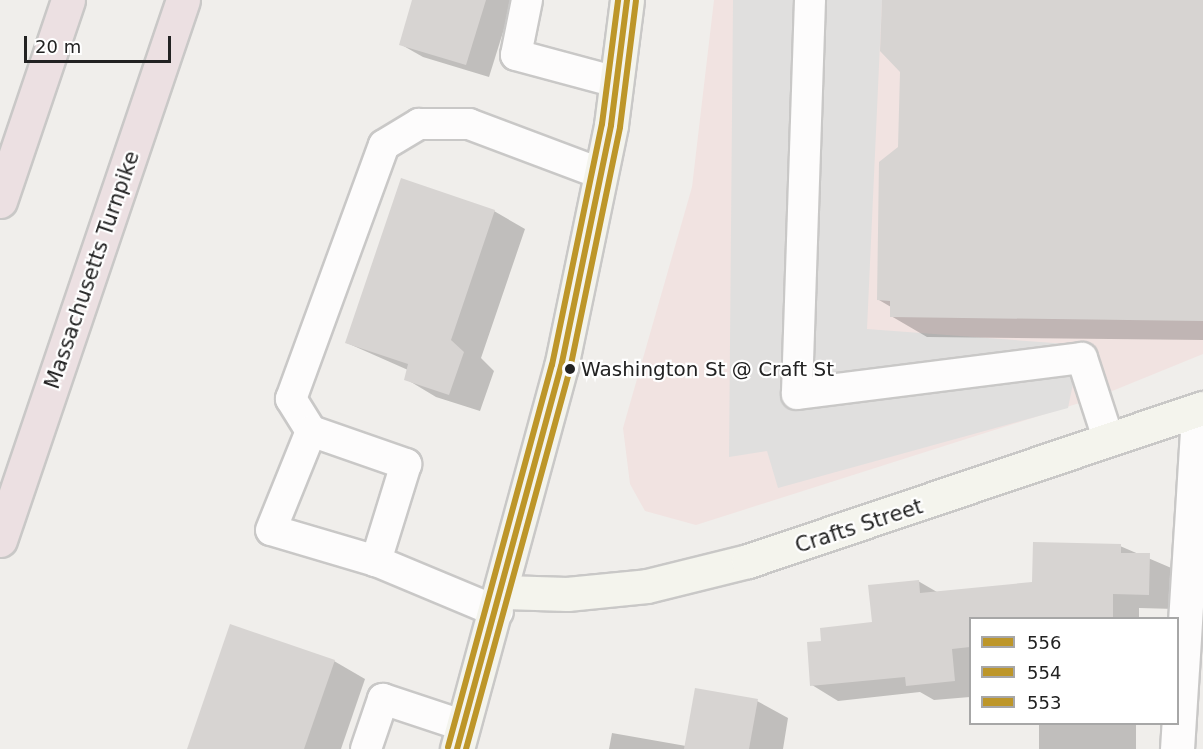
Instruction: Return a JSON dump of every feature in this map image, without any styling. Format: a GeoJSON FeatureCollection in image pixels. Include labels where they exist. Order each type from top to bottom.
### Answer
{"type":"FeatureCollection","features":[{"type":"Feature","properties":{"kind":"highway"},"geometry":{"type":"LineString","coordinates":[[0,201],[68,0]]}},
{"type":"Feature","properties":{"kind":"highway","name":"Massachusetts Turnpike"},"geometry":{"type":"LineString","coordinates":[[0,540],[183,0]]}},
{"type":"Feature","properties":{"kind":"main road"},"geometry":{"type":"LineString","coordinates":[[460,738],[501,602],[602,174],[627,0]]}},
{"type":"Feature","properties":{"kind":"main road","name":"Crafts Street"},"geometry":{"type":"LineString","coordinates":[[501,602],[647,586],[748,561],[1200,410]]}},
{"type":"Feature","properties":{"kind":"street"},"geometry":{"type":"LineString","coordinates":[[1179,720],[1200,410]]}},
{"type":"Feature","properties":{"kind":"street"},"geometry":{"type":"LineString","coordinates":[[1177,749],[1179,725]]}},
{"type":"Feature","properties":{"kind":"lane"},"geometry":{"type":"LineString","coordinates":[[527,0],[516,55],[617,82]]}},
{"type":"Feature","properties":{"kind":"lane"},"geometry":{"type":"LineString","coordinates":[[810,0],[797,394],[1082,358],[1109,441]]}},
{"type":"Feature","properties":{"kind":"lane"},"geometry":{"type":"LineString","coordinates":[[376,561],[405,464],[311,431],[291,399],[384,145],[419,124],[469,124],[602,174]]}},
{"type":"Feature","properties":{"kind":"lane"},"geometry":{"type":"LineString","coordinates":[[311,431],[271,530],[501,602]]}},
{"type":"Feature","properties":{"kind":"lane"},"geometry":{"type":"LineString","coordinates":[[366,749],[383,699],[460,738]]}},
{"type":"Feature","properties":{"kind":"shaded area"},"geometry":{"type":"Polygon","coordinates":[[[714,0],[1203,0],[1203,354],[1095,398],[696,525],[645,511],[630,484],[623,428],[692,187],[714,0]]]}},
{"type":"Feature","properties":{"kind":"shaded area"},"geometry":{"type":"Polygon","coordinates":[[[733,0],[882,0],[867,329],[1081,345],[1068,408],[778,488],[767,451],[729,457],[733,0]]]}},
{"type":"Feature","properties":{"kind":"building"},"geometry":{"type":"Polygon","coordinates":[[[412,0],[486,0],[466,65],[399,45],[412,0]]]}},
{"type":"Feature","properties":{"kind":"building"},"geometry":{"type":"Polygon","coordinates":[[[882,0],[1203,0],[1203,321],[890,317],[890,301],[877,300],[879,162],[898,147],[900,72],[880,51],[882,0]]]}},
{"type":"Feature","properties":{"kind":"building"},"geometry":{"type":"Polygon","coordinates":[[[401,178],[495,210],[451,340],[464,352],[449,395],[404,380],[408,364],[345,343],[401,178]]]}},
{"type":"Feature","properties":{"kind":"building"},"geometry":{"type":"Polygon","coordinates":[[[1033,542],[1121,544],[1121,553],[1150,553],[1149,595],[1113,594],[1113,617],[969,617],[969,647],[952,649],[955,681],[906,686],[905,677],[810,686],[807,642],[821,641],[820,628],[872,622],[868,585],[919,580],[920,593],[1032,582],[1033,542]]]}},
{"type":"Feature","properties":{"kind":"building"},"geometry":{"type":"Polygon","coordinates":[[[230,624],[335,660],[304,749],[187,749],[230,624]]]}},
{"type":"Feature","properties":{"kind":"building"},"geometry":{"type":"Polygon","coordinates":[[[695,688],[758,699],[749,749],[684,749],[695,688]]]}},
{"type":"Feature","properties":{"kind":"transit line","name":"553"},"geometry":{"type":"LineString","coordinates":[[448,747],[552,365],[602,124],[618,0]]}},
{"type":"Feature","properties":{"kind":"transit line","name":"556"},"geometry":{"type":"LineString","coordinates":[[457,749],[561,367],[611,125],[627,0]]}},
{"type":"Feature","properties":{"kind":"transit line","name":"554"},"geometry":{"type":"LineString","coordinates":[[466,749],[570,369],[620,127],[636,1]]}},
{"type":"Feature","properties":{"kind":"place","name":"Washington St @ Craft St"},"geometry":{"type":"Point","coordinates":[570,369]}}]}
